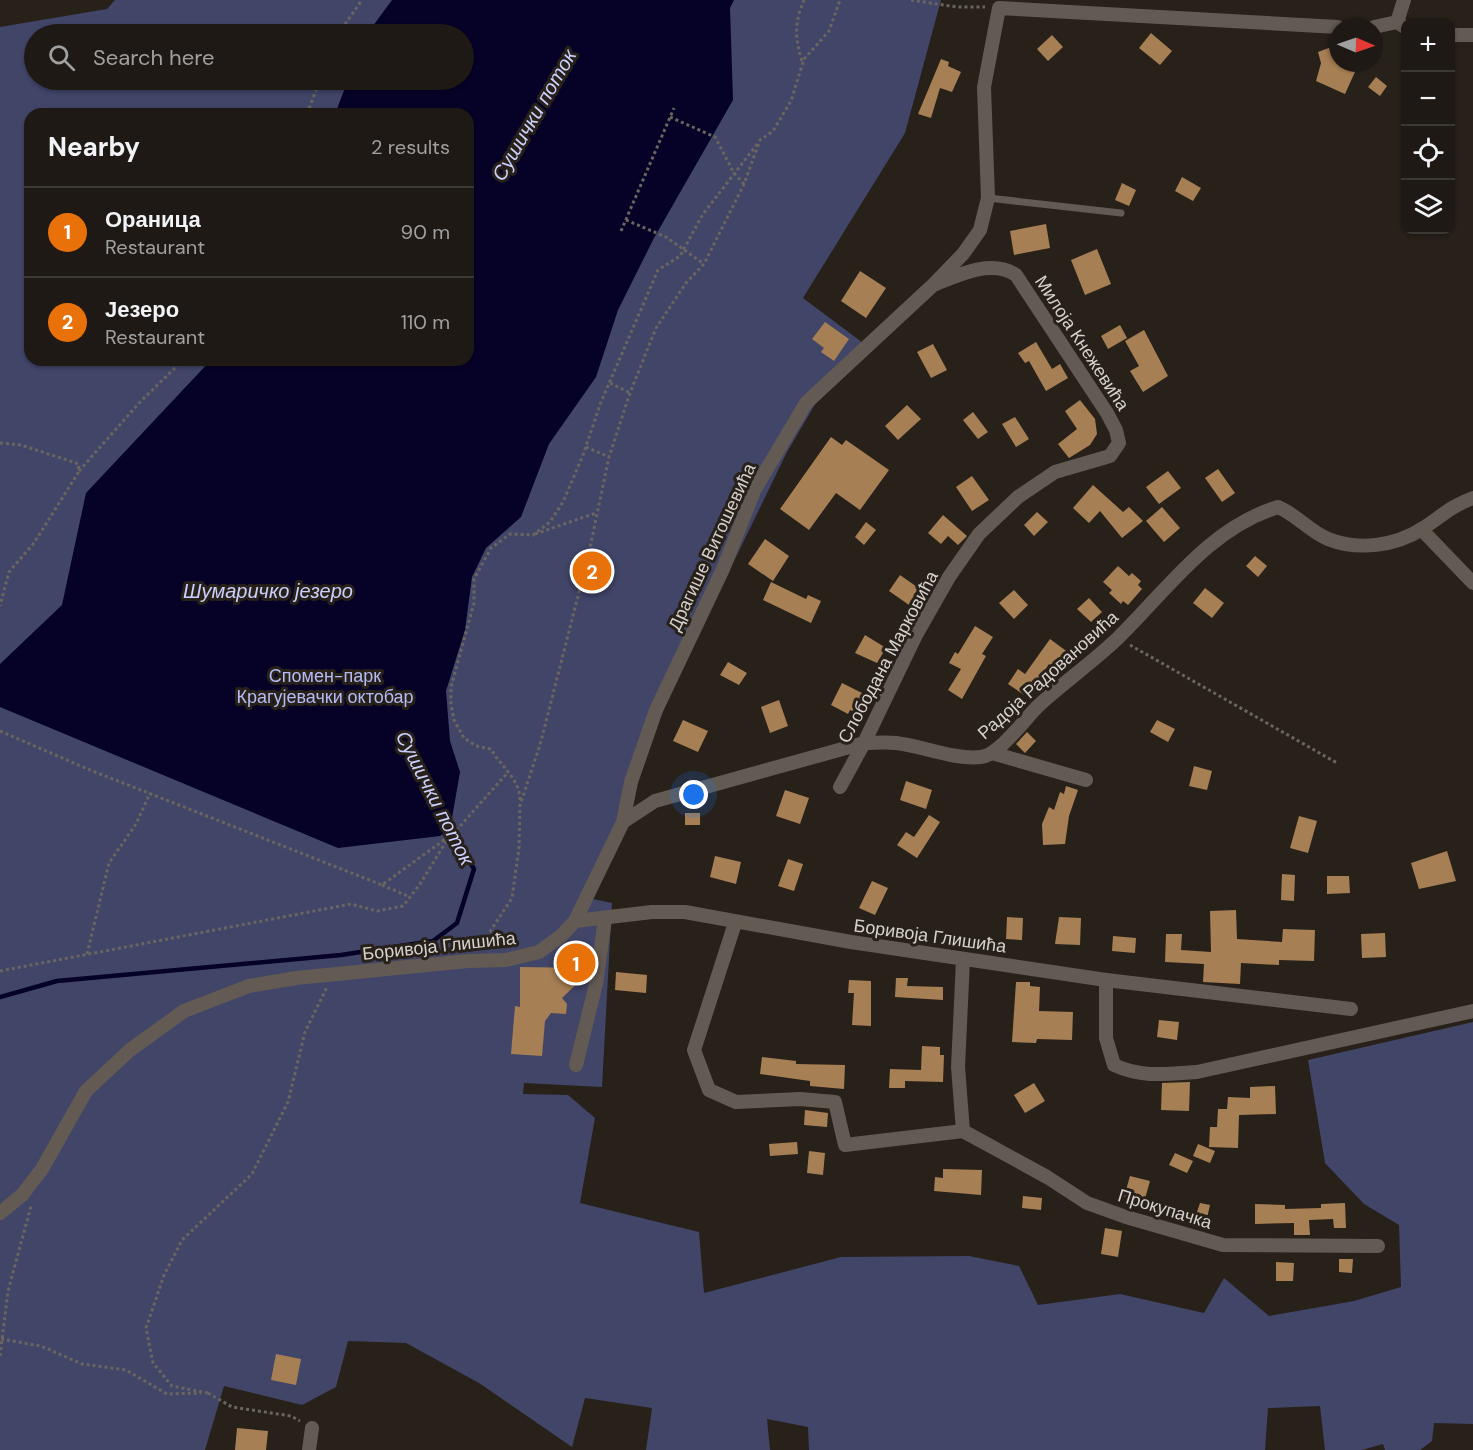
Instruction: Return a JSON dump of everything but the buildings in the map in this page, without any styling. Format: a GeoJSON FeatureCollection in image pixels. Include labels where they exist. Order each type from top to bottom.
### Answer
{"type":"FeatureCollection","features":[{"type":"Feature","properties":{"kind":"street"},"geometry":{"type":"LineString","coordinates":[[1402,18],[1404,0]]}},
{"type":"Feature","properties":{"kind":"street"},"geometry":{"type":"LineString","coordinates":[[1000,4],[1329,26]]}},
{"type":"Feature","properties":{"kind":"street","name":"Драгише Витошевића"},"geometry":{"type":"LineString","coordinates":[[575,921],[623,822],[631,782],[656,710],[723,569],[755,489],[806,403],[932,286],[963,254],[980,230],[988,198],[984,87],[1000,4]]}},
{"type":"Feature","properties":{"kind":"street"},"geometry":{"type":"LineString","coordinates":[[1383,26],[1401,25]]}},
{"type":"Feature","properties":{"kind":"street"},"geometry":{"type":"LineString","coordinates":[[1455,35],[1473,35]]}},
{"type":"Feature","properties":{"kind":"street","name":"Милоја Кнежевића"},"geometry":{"type":"LineString","coordinates":[[932,286],[953,277],[994,267],[1006,267],[1016,275],[1116,430],[1119,444],[1110,456],[1085,462]]}},
{"type":"Feature","properties":{"kind":"street","name":"Слободана Марковића"},"geometry":{"type":"LineString","coordinates":[[840,786],[864,743],[916,634],[949,577],[979,534],[1018,497],[1055,472],[1085,462]]}},
{"type":"Feature","properties":{"kind":"street","name":"Радоја Радовановића"},"geometry":{"type":"LineString","coordinates":[[623,822],[655,801],[864,743],[895,743],[965,756],[981,757],[992,753],[1040,705],[1118,638],[1179,573],[1220,537],[1262,512],[1278,507],[1293,513],[1309,530],[1330,540],[1365,547],[1391,542],[1421,529],[1441,513],[1473,498]]}},
{"type":"Feature","properties":{"kind":"street"},"geometry":{"type":"LineString","coordinates":[[1421,529],[1473,583]]}},
{"type":"Feature","properties":{"kind":"street"},"geometry":{"type":"LineString","coordinates":[[992,753],[1086,780]]}},
{"type":"Feature","properties":{"kind":"street","name":"Боривоја Глишића"},"geometry":{"type":"LineString","coordinates":[[0,1213],[22,1195],[42,1169],[86,1091],[130,1050],[184,1011],[249,986],[296,978],[468,961],[506,960],[539,952],[561,936],[575,921],[652,912],[685,912],[735,923],[963,960],[1106,980],[1351,1009]]}},
{"type":"Feature","properties":{"kind":"street"},"geometry":{"type":"LineString","coordinates":[[576,1065],[596,984],[605,919]]}},
{"type":"Feature","properties":{"kind":"street"},"geometry":{"type":"LineString","coordinates":[[735,923],[694,1050],[709,1090],[736,1102],[800,1099],[835,1102],[845,1145],[963,1131],[958,1067],[963,960]]}},
{"type":"Feature","properties":{"kind":"street"},"geometry":{"type":"LineString","coordinates":[[1106,980],[1106,1038],[1114,1065],[1134,1074],[1154,1076],[1197,1072],[1473,1011]]}},
{"type":"Feature","properties":{"kind":"street","name":"Прокупачка"},"geometry":{"type":"LineString","coordinates":[[963,1131],[1047,1177],[1087,1203],[1126,1217],[1223,1245],[1378,1246]]}},
{"type":"Feature","properties":{"kind":"street"},"geometry":{"type":"LineString","coordinates":[[309,1450],[312,1428]]}},
{"type":"Feature","properties":{"kind":"lane"},"geometry":{"type":"LineString","coordinates":[[988,198],[1121,213]]}},
{"type":"Feature","properties":{"kind":"path"},"geometry":{"type":"LineString","coordinates":[[345,24],[362,0]]}},
{"type":"Feature","properties":{"kind":"path"},"geometry":{"type":"LineString","coordinates":[[803,63],[795,35],[798,15],[804,0]]}},
{"type":"Feature","properties":{"kind":"path"},"geometry":{"type":"LineString","coordinates":[[533,535],[550,522],[563,502],[609,383],[658,270],[680,256],[703,213],[760,140],[773,131],[791,101],[803,63],[829,30],[840,0]]}},
{"type":"Feature","properties":{"kind":"path"},"geometry":{"type":"LineString","coordinates":[[911,0],[957,7],[1000,4]]}},
{"type":"Feature","properties":{"kind":"path"},"geometry":{"type":"LineString","coordinates":[[309,108],[316,90]]}},
{"type":"Feature","properties":{"kind":"path"},"geometry":{"type":"LineString","coordinates":[[621,231],[674,108]]}},
{"type":"Feature","properties":{"kind":"path"},"geometry":{"type":"LineString","coordinates":[[670,117],[715,137],[734,173],[744,184]]}},
{"type":"Feature","properties":{"kind":"path"},"geometry":{"type":"LineString","coordinates":[[520,805],[540,745],[588,557],[609,457],[630,393],[656,328],[686,283],[704,264],[744,184],[760,140]]}},
{"type":"Feature","properties":{"kind":"path"},"geometry":{"type":"LineString","coordinates":[[626,220],[684,248],[704,264]]}},
{"type":"Feature","properties":{"kind":"path"},"geometry":{"type":"LineString","coordinates":[[0,606],[9,572],[34,543],[78,473],[141,400],[177,366]]}},
{"type":"Feature","properties":{"kind":"path"},"geometry":{"type":"LineString","coordinates":[[609,383],[630,393]]}},
{"type":"Feature","properties":{"kind":"path"},"geometry":{"type":"LineString","coordinates":[[0,443],[21,445],[72,460],[79,464],[78,473]]}},
{"type":"Feature","properties":{"kind":"path"},"geometry":{"type":"LineString","coordinates":[[586,447],[609,457]]}},
{"type":"Feature","properties":{"kind":"path"},"geometry":{"type":"LineString","coordinates":[[475,954],[512,898],[519,849],[520,790],[491,749],[476,746],[464,738],[454,720],[451,687],[474,603],[474,579],[491,548],[510,534],[533,535],[596,513]]}},
{"type":"Feature","properties":{"kind":"path"},"geometry":{"type":"LineString","coordinates":[[1118,638],[1337,763]]}},
{"type":"Feature","properties":{"kind":"path"},"geometry":{"type":"LineString","coordinates":[[0,731],[150,794],[410,897]]}},
{"type":"Feature","properties":{"kind":"path"},"geometry":{"type":"LineString","coordinates":[[382,885],[455,832],[507,772]]}},
{"type":"Feature","properties":{"kind":"path"},"geometry":{"type":"LineString","coordinates":[[87,955],[109,863],[136,824],[150,794]]}},
{"type":"Feature","properties":{"kind":"path"},"geometry":{"type":"LineString","coordinates":[[0,971],[351,904],[377,910],[403,906],[450,835]]}},
{"type":"Feature","properties":{"kind":"path"},"geometry":{"type":"LineString","coordinates":[[312,1428],[291,1416],[232,1407],[208,1393],[172,1386],[153,1363],[147,1328],[164,1275],[182,1240],[252,1174],[288,1102],[305,1032],[333,975]]}},
{"type":"Feature","properties":{"kind":"path"},"geometry":{"type":"LineString","coordinates":[[0,1356],[8,1291],[32,1202]]}},
{"type":"Feature","properties":{"kind":"path"},"geometry":{"type":"LineString","coordinates":[[2,1339],[40,1346],[82,1364],[126,1370],[167,1394],[208,1393]]}},
{"type":"Feature","properties":{"kind":"green space","name":"Спомен-парк Крагујевачки октобар"},"geometry":{"type":"Polygon","coordinates":[[[115,0],[941,0],[905,133],[803,298],[871,349],[817,401],[787,452],[669,695],[593,899],[612,903],[602,1087],[524,1083],[523,1094],[568,1095],[595,1118],[580,1203],[699,1232],[704,1293],[841,1257],[969,1256],[1019,1266],[1038,1305],[1120,1294],[1204,1313],[1224,1278],[1269,1316],[1354,1301],[1401,1287],[1399,1225],[1364,1204],[1325,1163],[1308,1060],[1473,1022],[1473,1424],[1434,1423],[1432,1441],[1420,1450],[1385,1450],[1383,1444],[1362,1450],[1325,1450],[1320,1406],[1268,1408],[1265,1450],[809,1450],[808,1427],[767,1419],[770,1450],[646,1450],[652,1408],[585,1398],[572,1447],[479,1383],[406,1343],[348,1341],[336,1387],[302,1405],[224,1386],[205,1450],[0,1450],[0,27],[107,9],[115,0]]]}},
{"type":"Feature","properties":{"kind":"water","name":"Шумаричко језеро"},"geometry":{"type":"Polygon","coordinates":[[[392,0],[734,0],[730,8],[733,100],[654,238],[618,310],[596,377],[549,444],[521,517],[486,548],[472,577],[465,630],[446,691],[450,741],[460,772],[450,829],[440,836],[338,848],[0,707],[0,664],[62,605],[86,493],[205,366],[474,366],[474,108],[337,108],[344,90],[474,90],[474,24],[374,24],[392,0]]]}},
{"type":"Feature","properties":{"kind":"waterway","name":"Сушички поток"},"geometry":{"type":"LineString","coordinates":[[0,997],[57,981],[341,955],[433,941],[457,923],[474,869],[448,825]]}},
{"type":"Feature","properties":{"kind":"place","name":"Језеро"},"geometry":{"type":"Point","coordinates":[592,571]}},
{"type":"Feature","properties":{"kind":"place","name":"Ораница"},"geometry":{"type":"Point","coordinates":[576,963]}}]}
